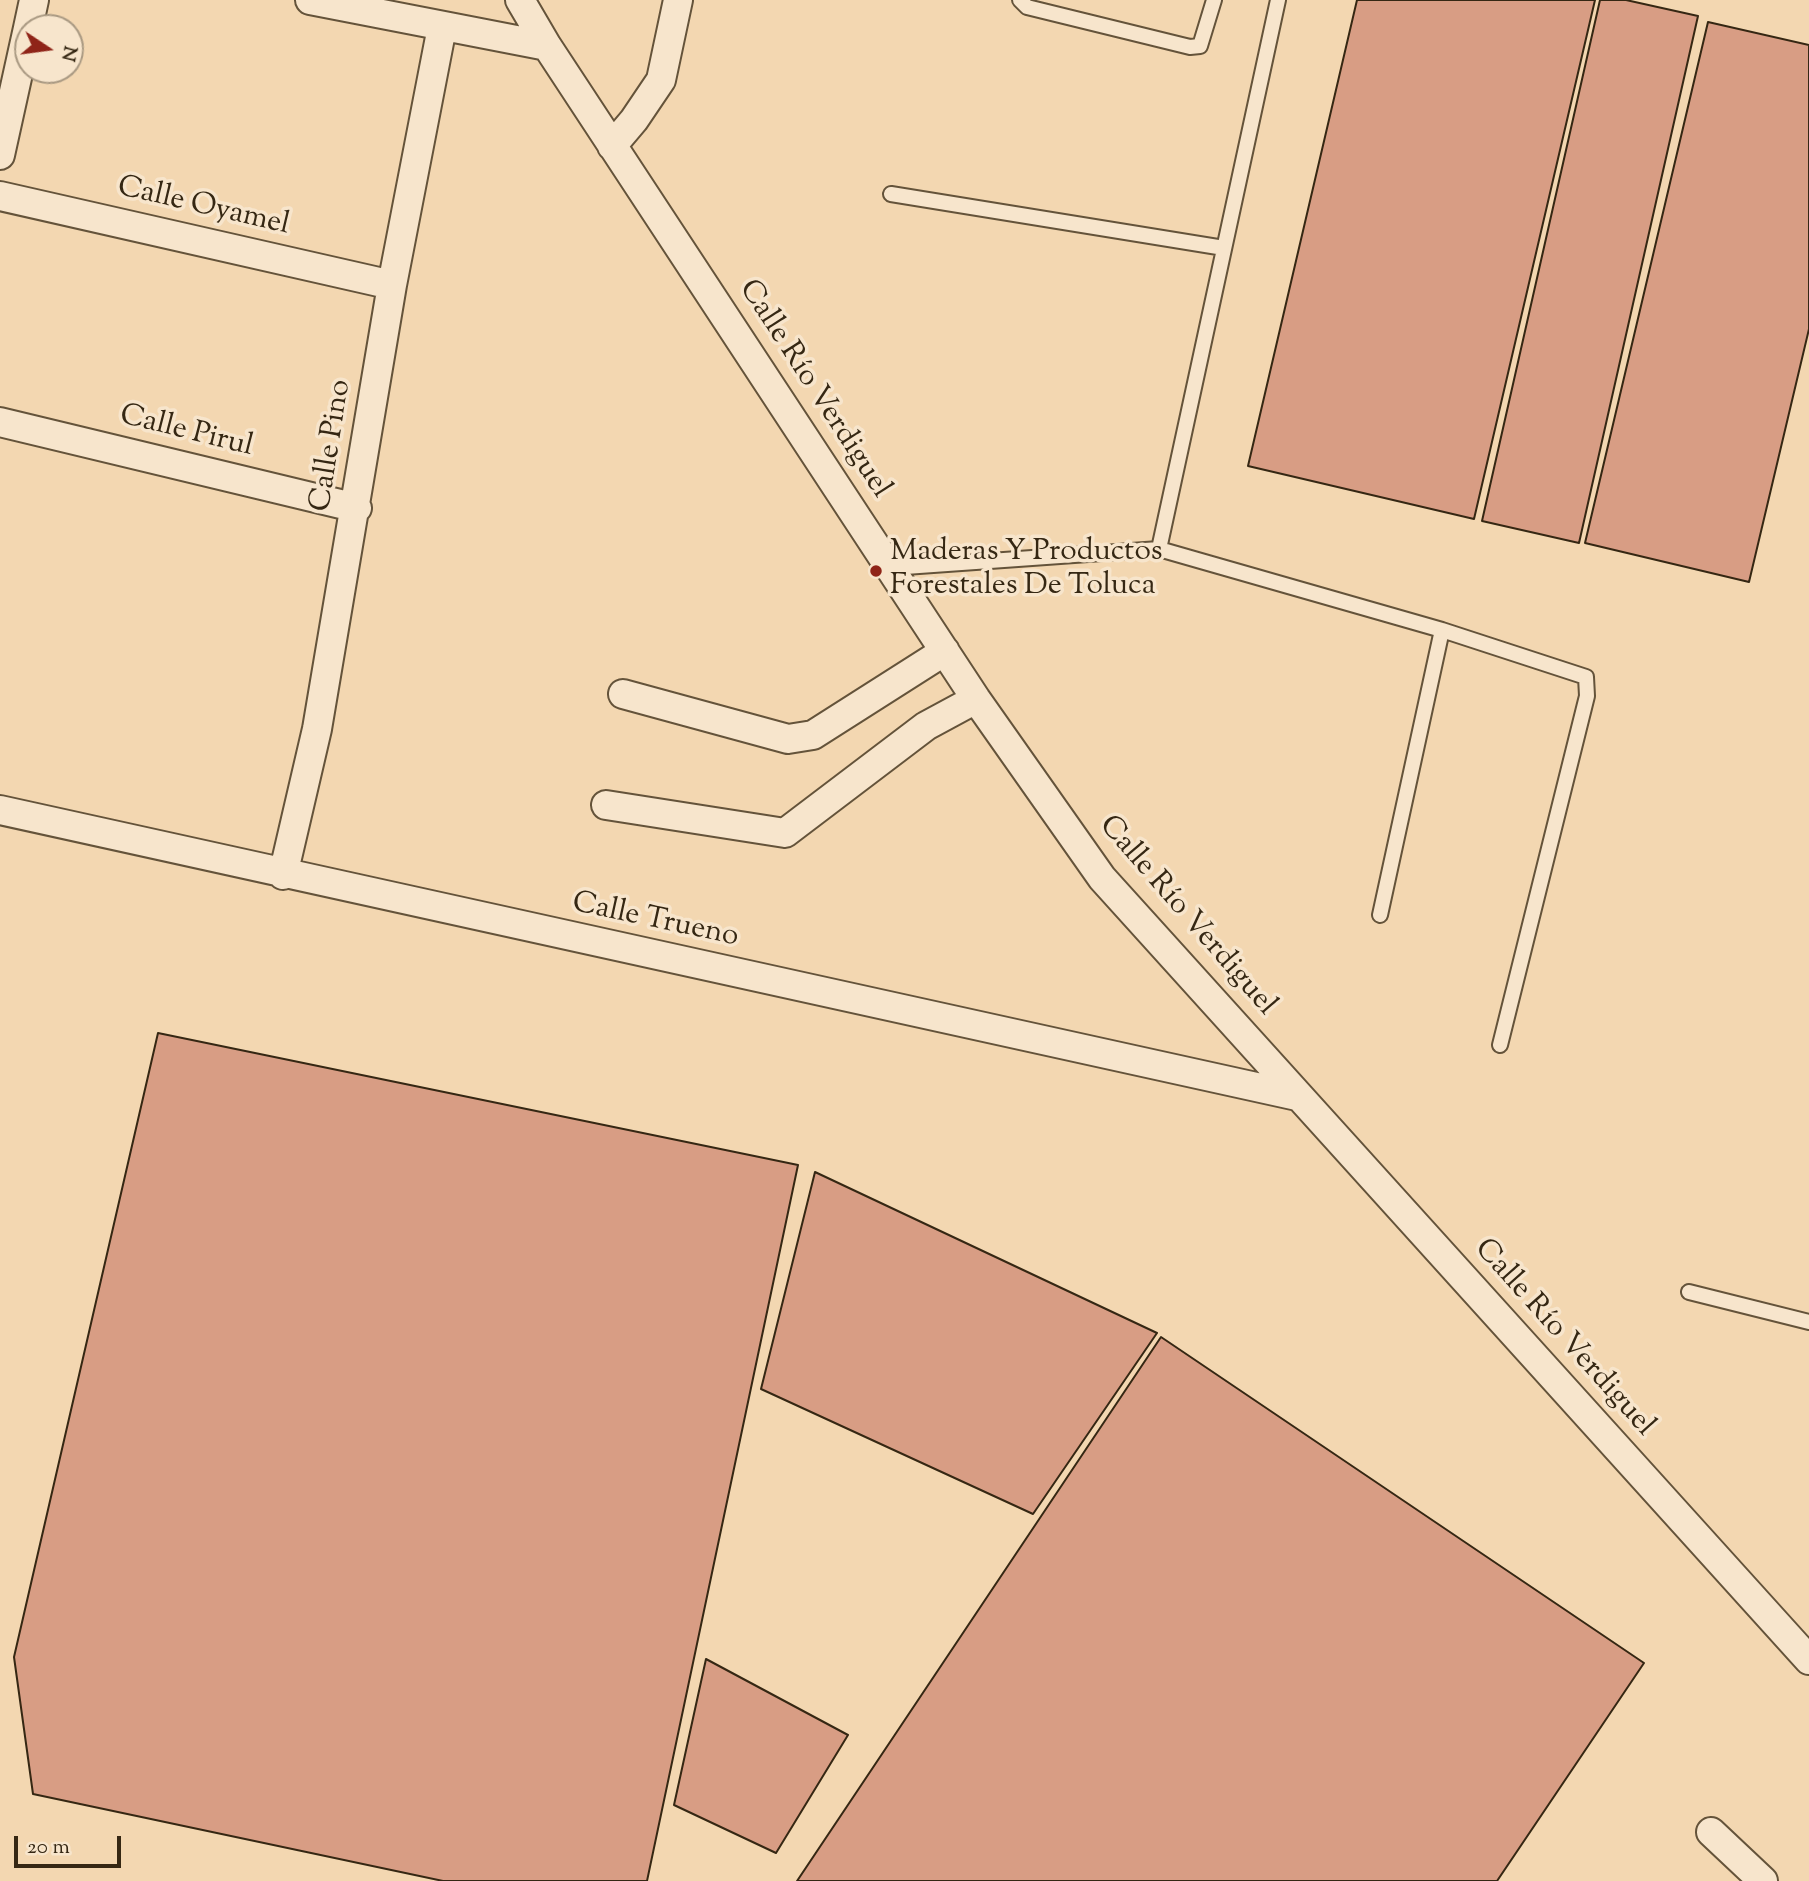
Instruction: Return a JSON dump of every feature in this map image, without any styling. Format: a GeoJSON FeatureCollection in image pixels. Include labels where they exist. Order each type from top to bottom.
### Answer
{"type":"FeatureCollection","features":[{"type":"Feature","properties":{"kind":"street"},"geometry":{"type":"LineString","coordinates":[[310,0],[547,46]]}},
{"type":"Feature","properties":{"kind":"street","name":"Calle Río Verdiguel"},"geometry":{"type":"LineString","coordinates":[[520,0],[612,146],[976,699],[1102,878],[1809,1660]]}},
{"type":"Feature","properties":{"kind":"street"},"geometry":{"type":"LineString","coordinates":[[612,146],[634,120],[661,80],[678,0]]}},
{"type":"Feature","properties":{"kind":"street","name":"Calle Pino"},"geometry":{"type":"LineString","coordinates":[[283,875],[317,729],[357,508],[392,285],[442,27]]}},
{"type":"Feature","properties":{"kind":"street"},"geometry":{"type":"LineString","coordinates":[[0,155],[16,84]]}},
{"type":"Feature","properties":{"kind":"street","name":"Calle Oyamel"},"geometry":{"type":"LineString","coordinates":[[0,196],[392,285]]}},
{"type":"Feature","properties":{"kind":"street","name":"Calle Pirul"},"geometry":{"type":"LineString","coordinates":[[0,422],[357,508]]}},
{"type":"Feature","properties":{"kind":"street"},"geometry":{"type":"LineString","coordinates":[[623,694],[788,739],[800,739],[813,735],[945,651]]}},
{"type":"Feature","properties":{"kind":"street"},"geometry":{"type":"LineString","coordinates":[[606,804],[785,833],[926,726],[976,699]]}},
{"type":"Feature","properties":{"kind":"street","name":"Calle Trueno"},"geometry":{"type":"LineString","coordinates":[[0,810],[283,875],[1297,1096]]}},
{"type":"Feature","properties":{"kind":"street"},"geometry":{"type":"LineString","coordinates":[[1711,1832],[1763,1881]]}},
{"type":"Feature","properties":{"kind":"lane"},"geometry":{"type":"LineString","coordinates":[[1020,0],[1027,7],[1190,47],[1200,46],[1205,40],[1214,0]]}},
{"type":"Feature","properties":{"kind":"lane"},"geometry":{"type":"LineString","coordinates":[[1160,549],[1278,0]]}},
{"type":"Feature","properties":{"kind":"lane"},"geometry":{"type":"LineString","coordinates":[[891,194],[1224,248]]}},
{"type":"Feature","properties":{"kind":"lane"},"geometry":{"type":"LineString","coordinates":[[891,568],[1160,549],[1442,630],[1586,677],[1587,696],[1500,1045]]}},
{"type":"Feature","properties":{"kind":"lane"},"geometry":{"type":"LineString","coordinates":[[1380,915],[1442,630]]}},
{"type":"Feature","properties":{"kind":"lane"},"geometry":{"type":"LineString","coordinates":[[1689,1292],[1809,1322]]}},
{"type":"Feature","properties":{"kind":"building"},"geometry":{"type":"Polygon","coordinates":[[[1357,0],[1595,0],[1474,519],[1248,466],[1357,0]]]}},
{"type":"Feature","properties":{"kind":"building"},"geometry":{"type":"Polygon","coordinates":[[[1600,0],[1626,0],[1698,16],[1579,543],[1482,521],[1600,0]]]}},
{"type":"Feature","properties":{"kind":"building"},"geometry":{"type":"Polygon","coordinates":[[[1708,22],[1809,45],[1809,329],[1749,582],[1585,543],[1708,22]]]}},
{"type":"Feature","properties":{"kind":"building"},"geometry":{"type":"Polygon","coordinates":[[[158,1033],[798,1165],[647,1881],[443,1881],[33,1794],[14,1657],[158,1033]]]}},
{"type":"Feature","properties":{"kind":"building"},"geometry":{"type":"Polygon","coordinates":[[[815,1172],[1157,1333],[1033,1514],[761,1389],[815,1172]]]}},
{"type":"Feature","properties":{"kind":"building"},"geometry":{"type":"Polygon","coordinates":[[[1161,1337],[1644,1663],[1497,1881],[797,1881],[1161,1337]]]}},
{"type":"Feature","properties":{"kind":"building"},"geometry":{"type":"Polygon","coordinates":[[[706,1659],[848,1735],[776,1853],[674,1805],[706,1659]]]}},
{"type":"Feature","properties":{"kind":"place","name":"Maderas Y Productos Forestales De Toluca"},"geometry":{"type":"Point","coordinates":[876,571]}}]}
